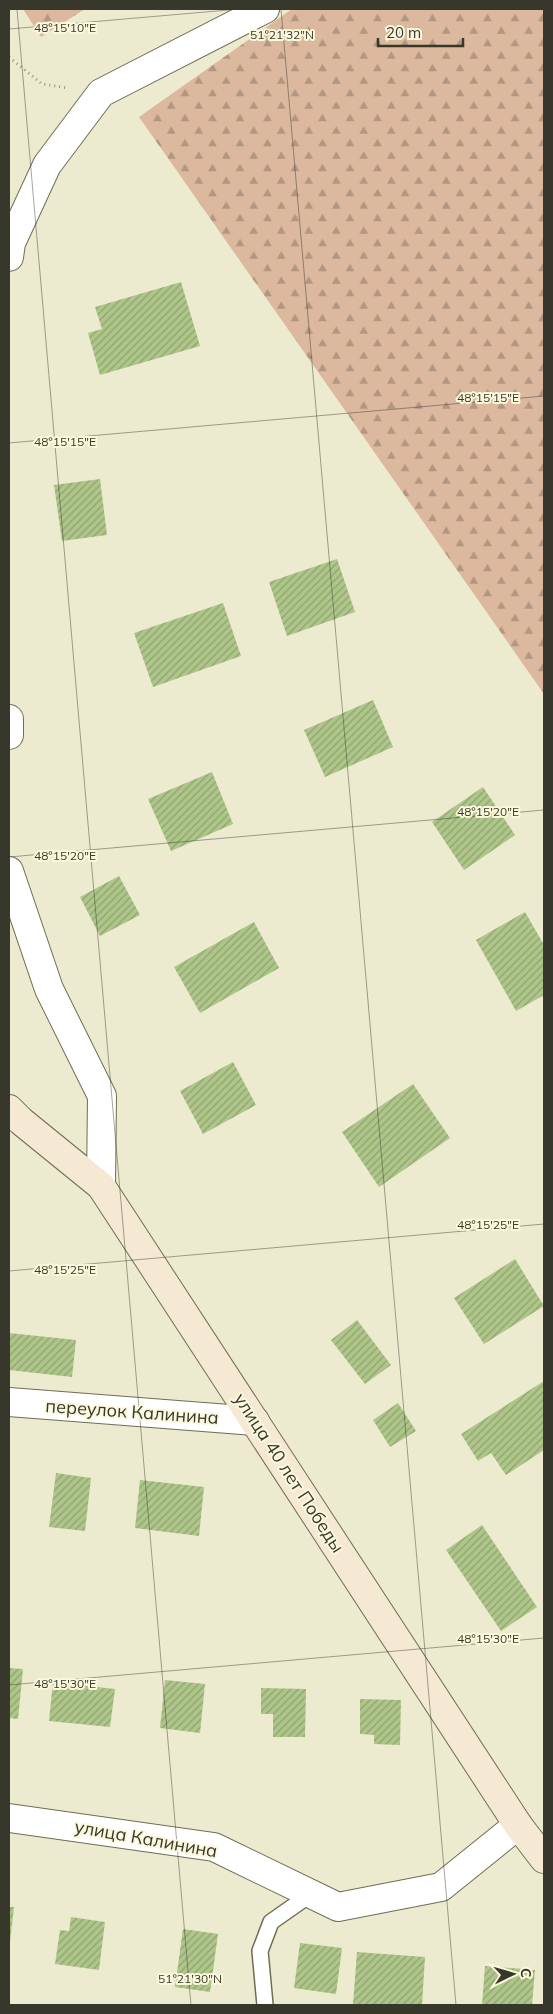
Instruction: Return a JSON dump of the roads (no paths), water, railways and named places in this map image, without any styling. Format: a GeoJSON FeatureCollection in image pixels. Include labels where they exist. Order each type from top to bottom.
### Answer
{"type":"FeatureCollection","features":[{"type":"Feature","properties":{"kind":"main road","name":"улица 40 лет Победы"},"geometry":{"type":"LineString","coordinates":[[9,1109],[21,1122],[102,1186],[518,1825],[544,1859]]}},
{"type":"Feature","properties":{"kind":"street"},"geometry":{"type":"LineString","coordinates":[[9,257],[11,243],[47,165],[102,93],[265,9]]}},
{"type":"Feature","properties":{"kind":"street"},"geometry":{"type":"LineString","coordinates":[[9,719],[9,735]]}},
{"type":"Feature","properties":{"kind":"street"},"geometry":{"type":"LineString","coordinates":[[9,871],[49,989],[102,1096],[102,1186]]}},
{"type":"Feature","properties":{"kind":"street","name":"переулок Калинина"},"geometry":{"type":"LineString","coordinates":[[9,1402],[255,1421]]}},
{"type":"Feature","properties":{"kind":"street","name":"улица Калинина"},"geometry":{"type":"LineString","coordinates":[[9,1818],[214,1847],[338,1907],[441,1887],[518,1825]]}},
{"type":"Feature","properties":{"kind":"lane"},"geometry":{"type":"LineString","coordinates":[[265,2005],[260,1951],[271,1922],[311,1894]]}}]}
